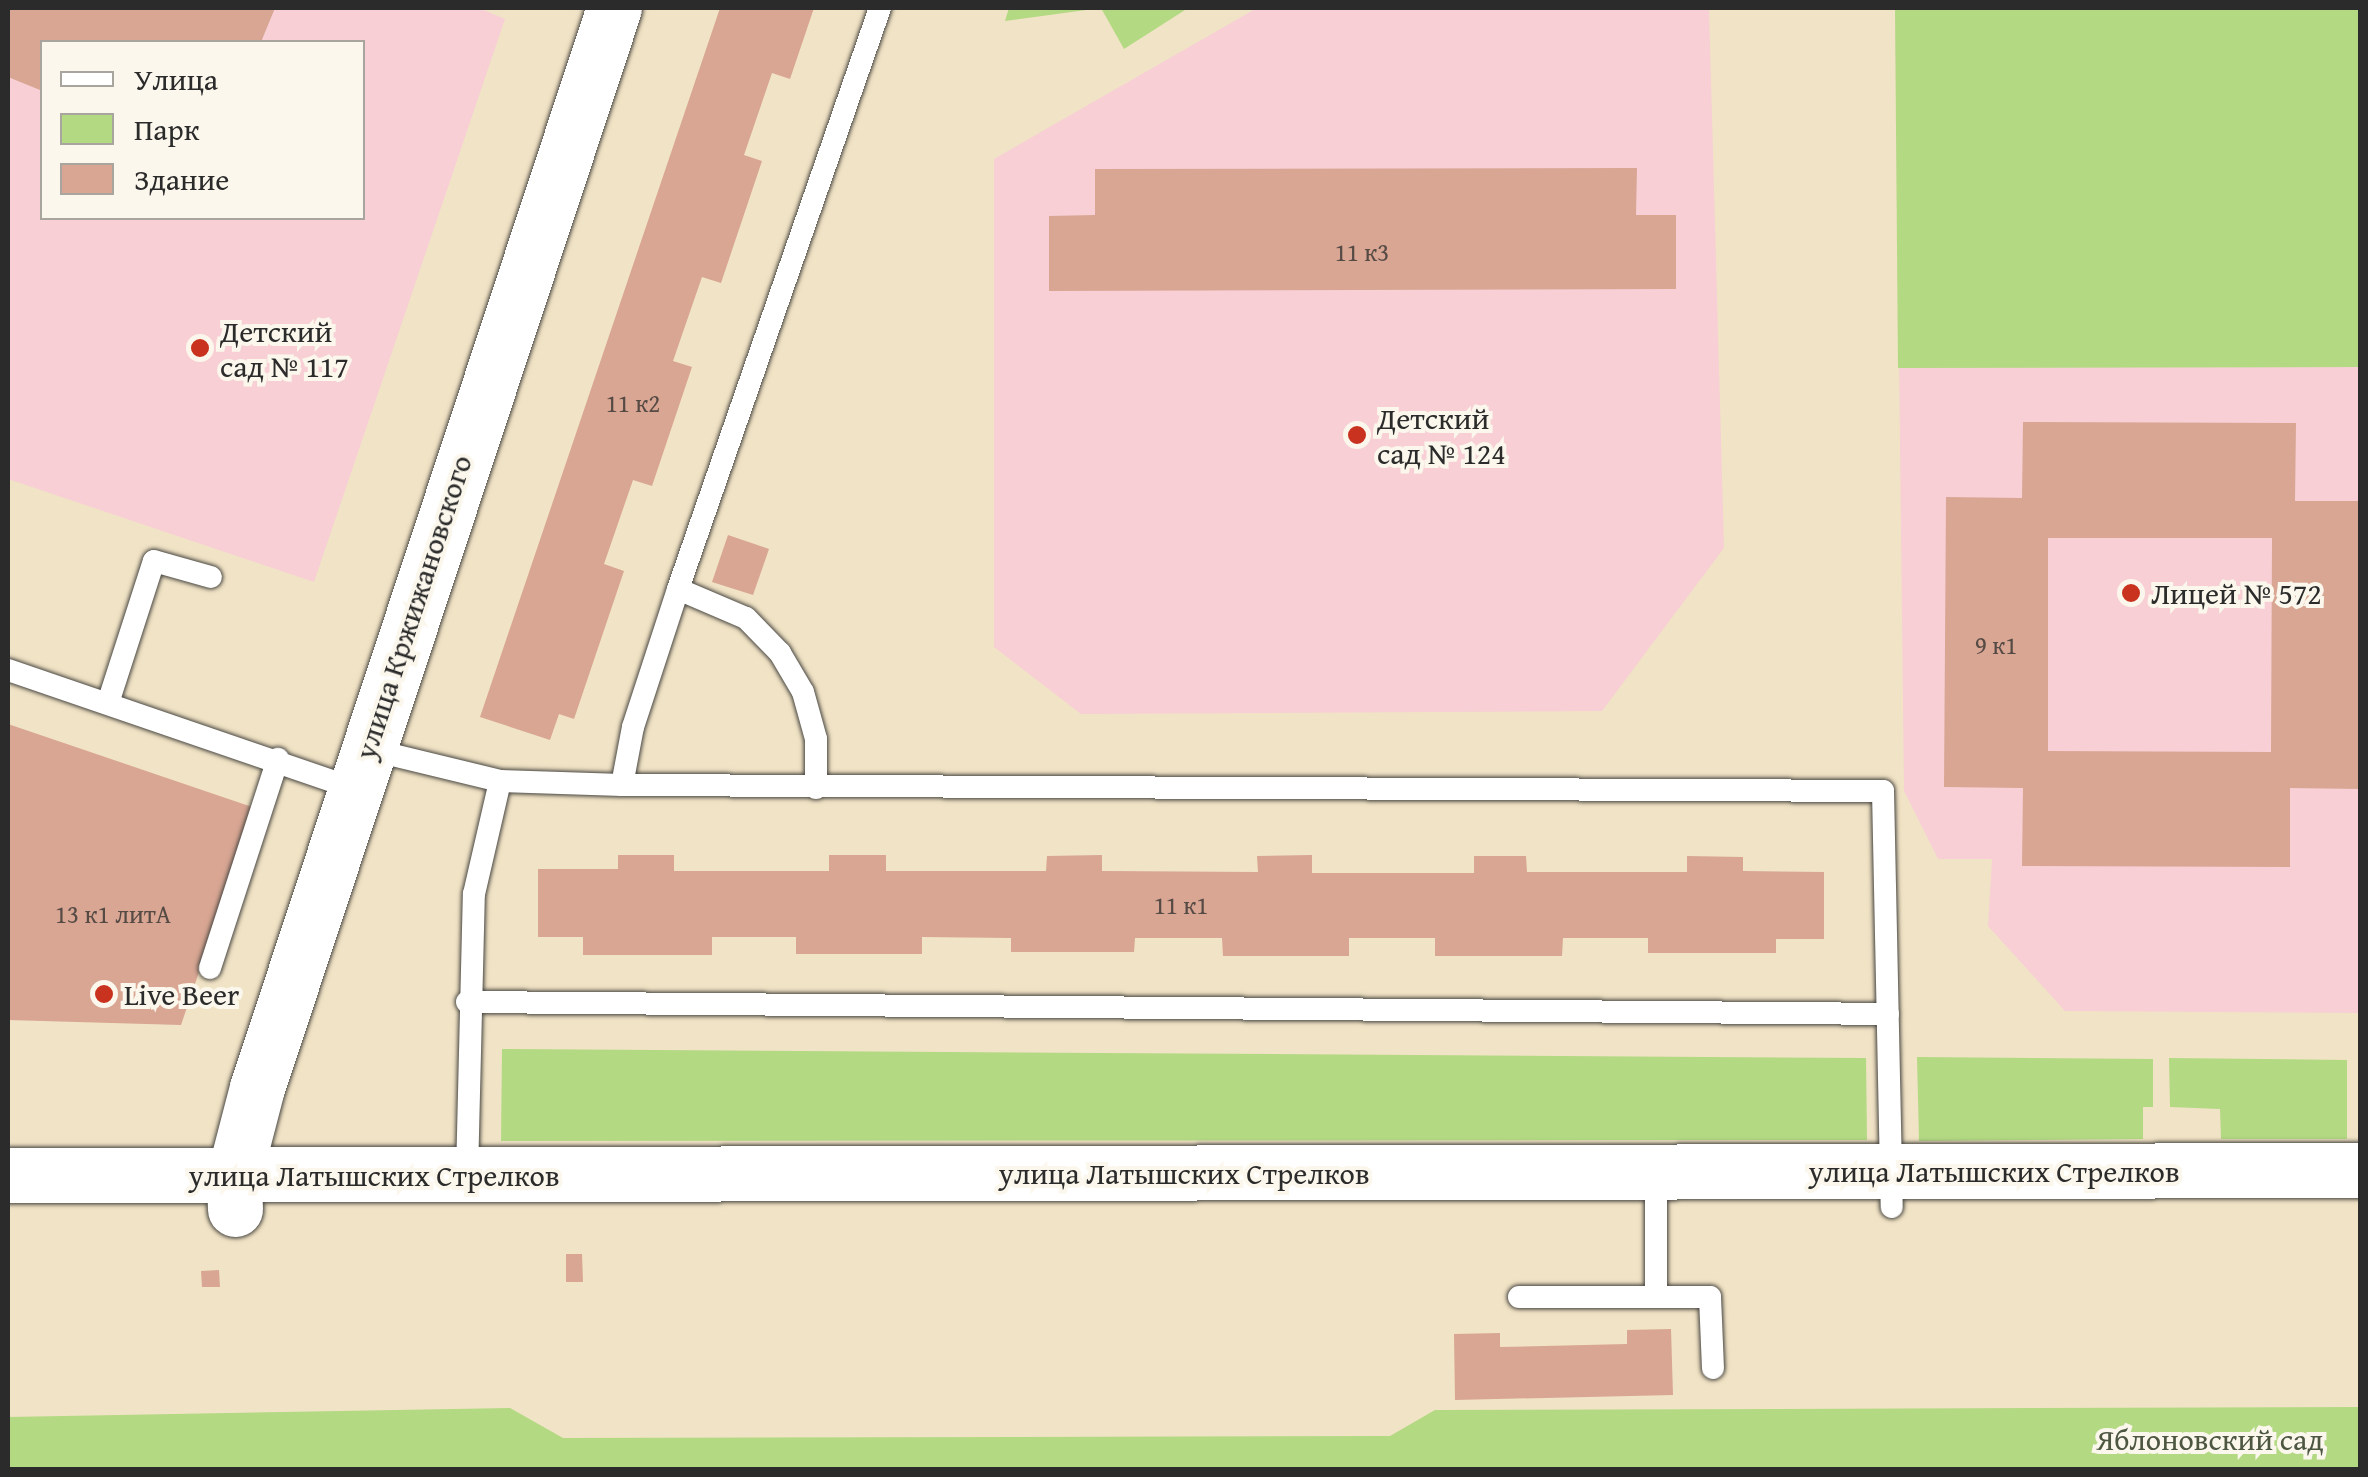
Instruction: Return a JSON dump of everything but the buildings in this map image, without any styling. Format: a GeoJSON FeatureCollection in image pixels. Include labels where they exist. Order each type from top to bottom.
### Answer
{"type":"FeatureCollection","features":[{"type":"Feature","properties":{"kind":"street","name":"улица Кржижановского"},"geometry":{"type":"LineString","coordinates":[[235,1194],[359,768],[614,8]]}},
{"type":"Feature","properties":{"kind":"street","name":"улица Латышских Стрелков"},"geometry":{"type":"LineString","coordinates":[[8,1175],[235,1194],[1892,1189],[2360,1170]]}},
{"type":"Feature","properties":{"kind":"street","name":"улица Латышских Стрелков"},"geometry":{"type":"LineString","coordinates":[[8,1213],[467,1175],[1656,1190]]}},
{"type":"Feature","properties":{"kind":"street","name":"улица Латышских Стрелков"},"geometry":{"type":"LineString","coordinates":[[1892,1189],[2360,1205]]}},
{"type":"Feature","properties":{"kind":"lane"},"geometry":{"type":"LineString","coordinates":[[622,785],[633,727],[678,589],[880,8]]}},
{"type":"Feature","properties":{"kind":"lane"},"geometry":{"type":"LineString","coordinates":[[108,703],[154,561],[211,577]]}},
{"type":"Feature","properties":{"kind":"lane"},"geometry":{"type":"LineString","coordinates":[[678,589],[746,618],[780,653],[803,692],[816,739],[816,788]]}},
{"type":"Feature","properties":{"kind":"lane"},"geometry":{"type":"LineString","coordinates":[[8,670],[278,760],[500,781],[816,788],[1883,792],[1892,1189]]}},
{"type":"Feature","properties":{"kind":"lane"},"geometry":{"type":"LineString","coordinates":[[210,968],[278,760]]}},
{"type":"Feature","properties":{"kind":"lane"},"geometry":{"type":"LineString","coordinates":[[467,1175],[467,1002],[474,894],[500,781]]}},
{"type":"Feature","properties":{"kind":"lane"},"geometry":{"type":"LineString","coordinates":[[467,1002],[1888,1014]]}},
{"type":"Feature","properties":{"kind":"lane"},"geometry":{"type":"LineString","coordinates":[[1656,1190],[1656,1297]]}},
{"type":"Feature","properties":{"kind":"lane"},"geometry":{"type":"LineString","coordinates":[[1518,1297],[1710,1297],[1713,1368]]}},
{"type":"Feature","properties":{"kind":"shaded area","name":"Детский сад № 117"},"geometry":{"type":"Polygon","coordinates":[[[8,8],[479,8],[505,19],[314,582],[8,479],[8,8]]]}},
{"type":"Feature","properties":{"kind":"shaded area","name":"Детский сад № 124"},"geometry":{"type":"Polygon","coordinates":[[[1257,8],[1709,9],[1724,548],[1602,711],[1081,714],[994,647],[994,159],[1257,8]]]}},
{"type":"Feature","properties":{"kind":"shaded area","name":"Лицей № 572"},"geometry":{"type":"Polygon","coordinates":[[[1895,8],[2360,8],[2360,1013],[2065,1011],[1988,926],[1992,859],[1938,859],[1904,791],[1895,8]]]}},
{"type":"Feature","properties":{"kind":"green space"},"geometry":{"type":"Polygon","coordinates":[[[1009,8],[1101,8],[1005,21],[1009,8]]]}},
{"type":"Feature","properties":{"kind":"green space"},"geometry":{"type":"Polygon","coordinates":[[[1101,8],[1183,8],[1185,10],[1124,49],[1101,8]]]}},
{"type":"Feature","properties":{"kind":"green space"},"geometry":{"type":"Polygon","coordinates":[[[1895,8],[2360,8],[2360,367],[1898,368],[1895,8]]]}},
{"type":"Feature","properties":{"kind":"green space"},"geometry":{"type":"Polygon","coordinates":[[[502,1049],[1866,1058],[1867,1140],[501,1141],[502,1049]]]}},
{"type":"Feature","properties":{"kind":"green space"},"geometry":{"type":"Polygon","coordinates":[[[1917,1057],[2153,1059],[2153,1107],[2143,1107],[2143,1139],[1919,1141],[1917,1057]]]}},
{"type":"Feature","properties":{"kind":"green space"},"geometry":{"type":"Polygon","coordinates":[[[2169,1058],[2347,1060],[2347,1139],[2221,1139],[2220,1109],[2170,1107],[2169,1058]]]}},
{"type":"Feature","properties":{"kind":"green space","name":"Яблоновский сад"},"geometry":{"type":"Polygon","coordinates":[[[2360,1407],[2360,1470],[8,1469],[8,1417],[510,1408],[563,1438],[1390,1436],[1435,1410],[2360,1407]]]}},
{"type":"Feature","properties":{"kind":"place","name":"Детский сад № 117"},"geometry":{"type":"Point","coordinates":[200,348]}},
{"type":"Feature","properties":{"kind":"place","name":"Детский сад № 124"},"geometry":{"type":"Point","coordinates":[1357,435]}},
{"type":"Feature","properties":{"kind":"place","name":"Лицей № 572"},"geometry":{"type":"Point","coordinates":[2131,593]}},
{"type":"Feature","properties":{"kind":"place","name":"Live Beer"},"geometry":{"type":"Point","coordinates":[104,994]}}]}
